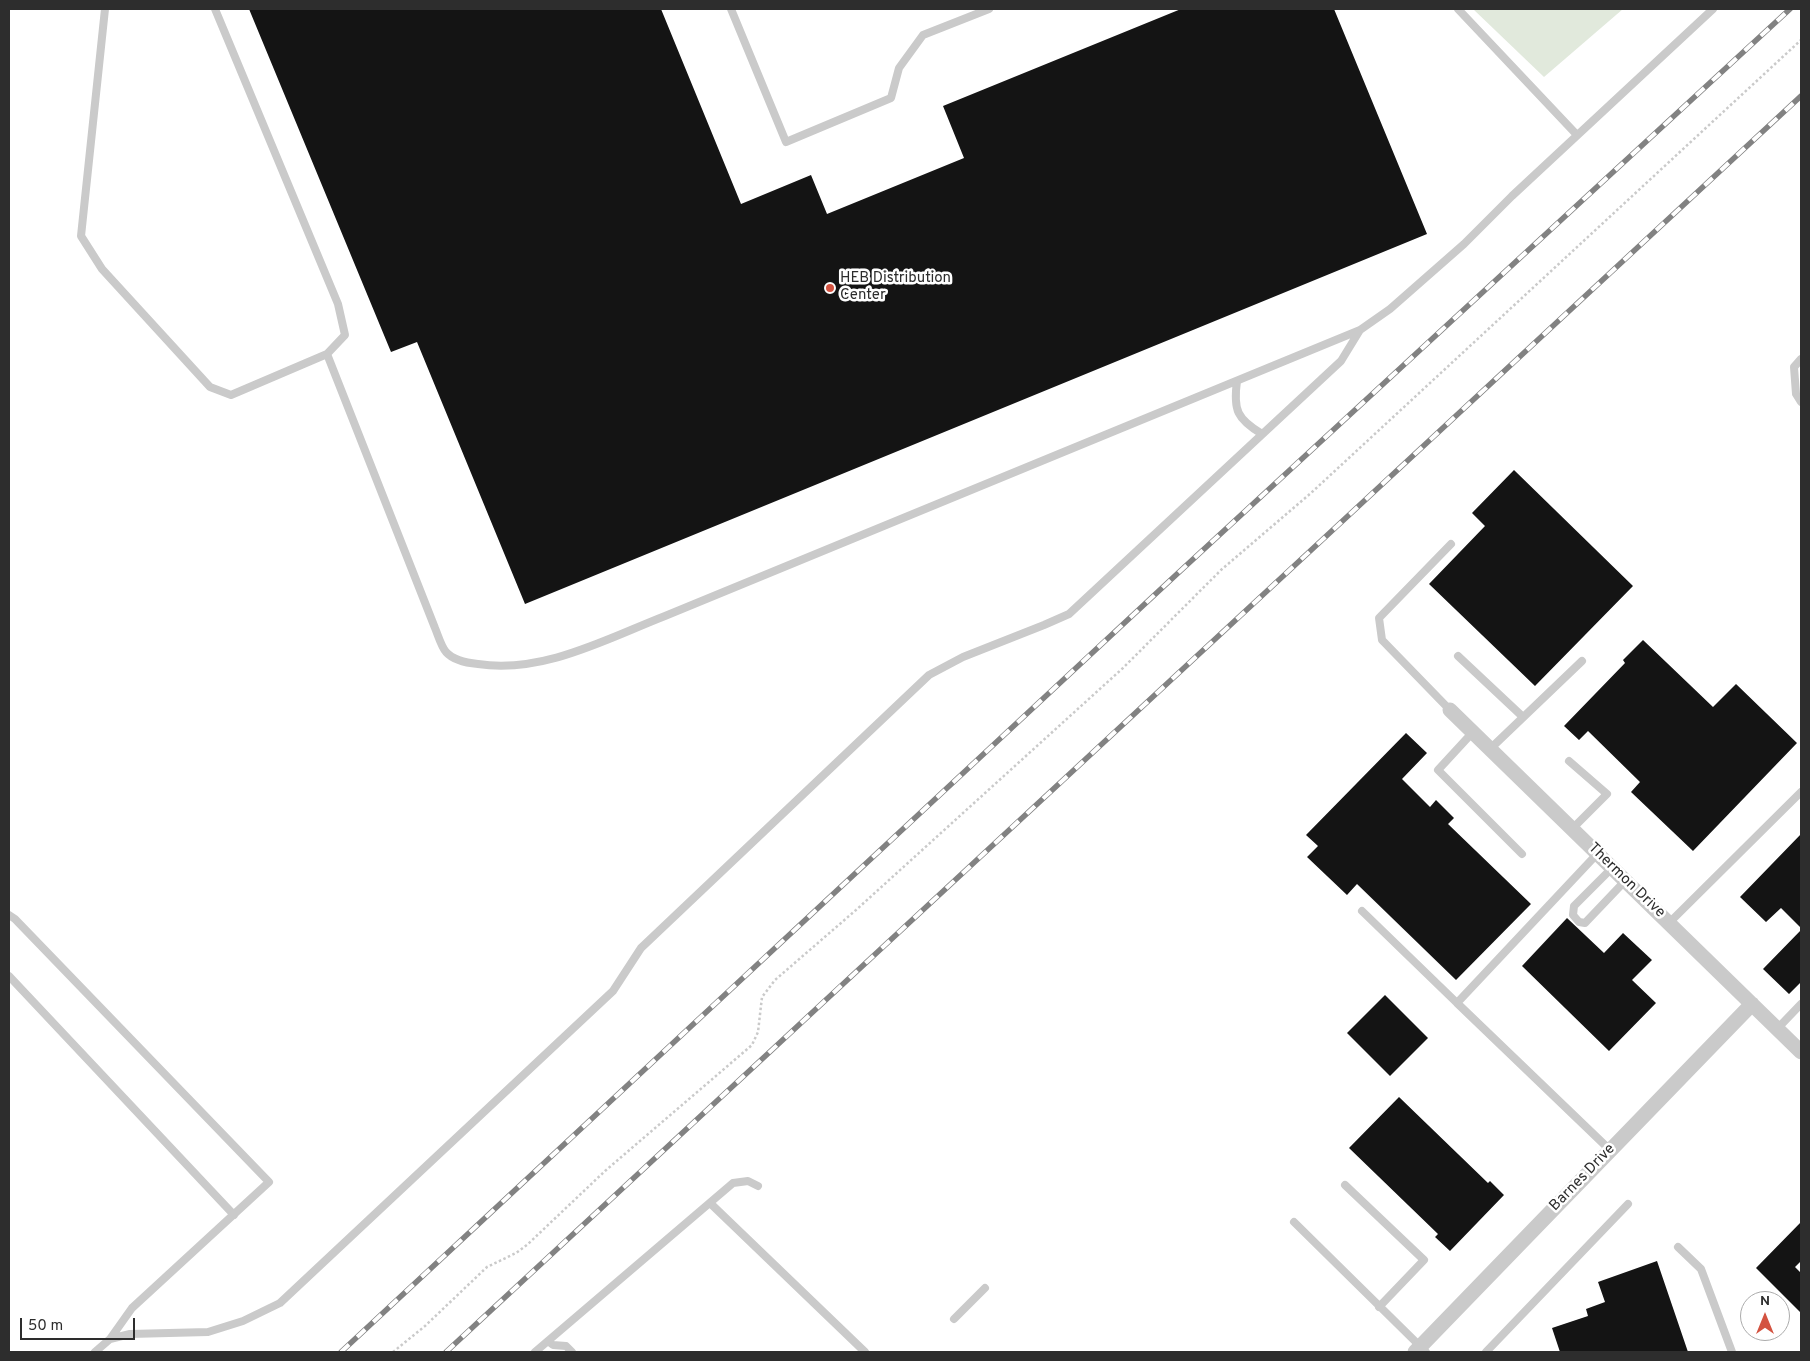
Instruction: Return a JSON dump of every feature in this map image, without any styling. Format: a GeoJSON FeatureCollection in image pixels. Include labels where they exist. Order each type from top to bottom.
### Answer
{"type":"FeatureCollection","features":[{"type":"Feature","properties":{"kind":"street","name":"Thermon Drive"},"geometry":{"type":"LineString","coordinates":[[1450,710],[1801,1052]]}},
{"type":"Feature","properties":{"kind":"street","name":"Barnes Drive"},"geometry":{"type":"LineString","coordinates":[[1420,1351],[1610,1150],[1752,1004]]}},
{"type":"Feature","properties":{"kind":"lane"},"geometry":{"type":"LineString","coordinates":[[105,9],[81,236],[102,269],[210,387],[231,395],[327,354],[345,335],[338,304],[215,9]]}},
{"type":"Feature","properties":{"kind":"lane"},"geometry":{"type":"LineString","coordinates":[[731,9],[786,142],[891,98],[899,68],[923,35],[989,9]]}},
{"type":"Feature","properties":{"kind":"lane"},"geometry":{"type":"LineString","coordinates":[[1458,9],[1578,135]]}},
{"type":"Feature","properties":{"kind":"lane"},"geometry":{"type":"LineString","coordinates":[[327,354],[446,652],[462,662],[492,666],[538,663],[580,650],[1360,330],[1390,308],[1464,244],[1512,196],[1713,9]]}},
{"type":"Feature","properties":{"kind":"lane"},"geometry":{"type":"LineString","coordinates":[[110,1339],[130,1334],[208,1332],[243,1321],[280,1303],[613,991],[641,948],[929,675],[963,657],[1069,614],[1340,361],[1360,330]]}},
{"type":"Feature","properties":{"kind":"lane"},"geometry":{"type":"LineString","coordinates":[[1801,359],[1794,367],[1796,394],[1801,402]]}},
{"type":"Feature","properties":{"kind":"lane"},"geometry":{"type":"LineString","coordinates":[[1237,380],[1235,397],[1239,416],[1249,426],[1262,434]]}},
{"type":"Feature","properties":{"kind":"lane"},"geometry":{"type":"LineString","coordinates":[[1450,710],[1382,640],[1379,618],[1451,544]]}},
{"type":"Feature","properties":{"kind":"lane"},"geometry":{"type":"LineString","coordinates":[[1458,656],[1523,717]]}},
{"type":"Feature","properties":{"kind":"lane"},"geometry":{"type":"LineString","coordinates":[[1490,749],[1582,661]]}},
{"type":"Feature","properties":{"kind":"lane"},"geometry":{"type":"LineString","coordinates":[[1472,732],[1438,770],[1522,854]]}},
{"type":"Feature","properties":{"kind":"lane"},"geometry":{"type":"LineString","coordinates":[[1569,761],[1607,794],[1572,829]]}},
{"type":"Feature","properties":{"kind":"lane"},"geometry":{"type":"LineString","coordinates":[[1669,923],[1801,792]]}},
{"type":"Feature","properties":{"kind":"lane"},"geometry":{"type":"LineString","coordinates":[[1457,1003],[1598,853]]}},
{"type":"Feature","properties":{"kind":"lane"},"geometry":{"type":"LineString","coordinates":[[1612,868],[1574,906],[1573,915],[1579,922],[1585,922],[1626,881]]}},
{"type":"Feature","properties":{"kind":"lane"},"geometry":{"type":"LineString","coordinates":[[1362,911],[1610,1150]]}},
{"type":"Feature","properties":{"kind":"lane"},"geometry":{"type":"LineString","coordinates":[[9,915],[15,919],[269,1182],[132,1308],[110,1339],[95,1352]]}},
{"type":"Feature","properties":{"kind":"lane"},"geometry":{"type":"LineString","coordinates":[[9,976],[234,1214]]}},
{"type":"Feature","properties":{"kind":"lane"},"geometry":{"type":"LineString","coordinates":[[1777,1029],[1801,1004]]}},
{"type":"Feature","properties":{"kind":"lane"},"geometry":{"type":"LineString","coordinates":[[552,1346],[733,1182],[748,1181],[758,1186]]}},
{"type":"Feature","properties":{"kind":"lane"},"geometry":{"type":"LineString","coordinates":[[1345,1185],[1424,1260],[1379,1307]]}},
{"type":"Feature","properties":{"kind":"lane"},"geometry":{"type":"LineString","coordinates":[[710,1203],[865,1352]]}},
{"type":"Feature","properties":{"kind":"lane"},"geometry":{"type":"LineString","coordinates":[[1486,1352],[1628,1204]]}},
{"type":"Feature","properties":{"kind":"lane"},"geometry":{"type":"LineString","coordinates":[[1294,1222],[1420,1351]]}},
{"type":"Feature","properties":{"kind":"lane"},"geometry":{"type":"LineString","coordinates":[[1678,1247],[1701,1269],[1732,1352]]}},
{"type":"Feature","properties":{"kind":"lane"},"geometry":{"type":"LineString","coordinates":[[954,1319],[985,1288]]}},
{"type":"Feature","properties":{"kind":"lane"},"geometry":{"type":"LineString","coordinates":[[535,1352],[552,1346],[566,1346],[572,1352]]}},
{"type":"Feature","properties":{"kind":"path"},"geometry":{"type":"LineString","coordinates":[[393,1352],[425,1326],[487,1267],[516,1253],[528,1244],[605,1171],[752,1045],[758,1032],[762,997],[775,980],[856,910],[1123,668],[1221,570],[1311,493],[1801,40]]}},
{"type":"Feature","properties":{"kind":"shaded area"},"geometry":{"type":"Polygon","coordinates":[[[1473,9],[1623,9],[1544,77],[1473,9]]]}},
{"type":"Feature","properties":{"kind":"building","name":"HEB Distribution Center"},"geometry":{"type":"Polygon","coordinates":[[[249,9],[661,9],[741,204],[811,175],[827,214],[964,158],[943,106],[1181,9],[1334,9],[1427,234],[525,604],[417,342],[391,352],[249,9]]]}},
{"type":"Feature","properties":{"kind":"building"},"geometry":{"type":"Polygon","coordinates":[[[1514,470],[1633,586],[1535,686],[1429,584],[1485,526],[1472,513],[1514,470]]]}},
{"type":"Feature","properties":{"kind":"building"},"geometry":{"type":"Polygon","coordinates":[[[1643,640],[1713,707],[1736,684],[1797,743],[1693,851],[1631,792],[1640,782],[1588,731],[1579,740],[1564,726],[1625,663],[1623,660],[1643,640]]]}},
{"type":"Feature","properties":{"kind":"building"},"geometry":{"type":"Polygon","coordinates":[[[1406,733],[1427,753],[1402,779],[1430,807],[1436,800],[1454,818],[1448,824],[1531,904],[1456,980],[1357,884],[1347,895],[1307,857],[1318,846],[1306,835],[1406,733]]]}},
{"type":"Feature","properties":{"kind":"building"},"geometry":{"type":"Polygon","coordinates":[[[1801,834],[1801,928],[1781,908],[1766,922],[1740,897],[1801,834]]]}},
{"type":"Feature","properties":{"kind":"building"},"geometry":{"type":"Polygon","coordinates":[[[1567,918],[1604,953],[1623,933],[1652,960],[1632,980],[1656,1003],[1609,1051],[1522,966],[1567,918]]]}},
{"type":"Feature","properties":{"kind":"building"},"geometry":{"type":"Polygon","coordinates":[[[1801,930],[1801,982],[1789,994],[1763,969],[1801,930]]]}},
{"type":"Feature","properties":{"kind":"building"},"geometry":{"type":"Polygon","coordinates":[[[1385,995],[1428,1038],[1390,1076],[1347,1033],[1385,995]]]}},
{"type":"Feature","properties":{"kind":"building"},"geometry":{"type":"Polygon","coordinates":[[[1399,1097],[1488,1183],[1490,1181],[1504,1195],[1450,1251],[1435,1237],[1438,1234],[1349,1148],[1399,1097]]]}},
{"type":"Feature","properties":{"kind":"building"},"geometry":{"type":"Polygon","coordinates":[[[1801,1222],[1801,1261],[1795,1267],[1801,1273],[1801,1313],[1790,1302],[1790,1291],[1779,1291],[1756,1268],[1801,1222]]]}},
{"type":"Feature","properties":{"kind":"building"},"geometry":{"type":"Polygon","coordinates":[[[1657,1261],[1688,1352],[1560,1352],[1552,1328],[1588,1316],[1586,1309],[1605,1302],[1598,1282],[1657,1261]]]}},
{"type":"Feature","properties":{"kind":"railway"},"geometry":{"type":"LineString","coordinates":[[341,1352],[1177,574],[1790,9]]}},
{"type":"Feature","properties":{"kind":"railway"},"geometry":{"type":"LineString","coordinates":[[446,1352],[1801,96]]}},
{"type":"Feature","properties":{"kind":"place","name":"HEB Distribution Center"},"geometry":{"type":"Point","coordinates":[830,288]}}]}
